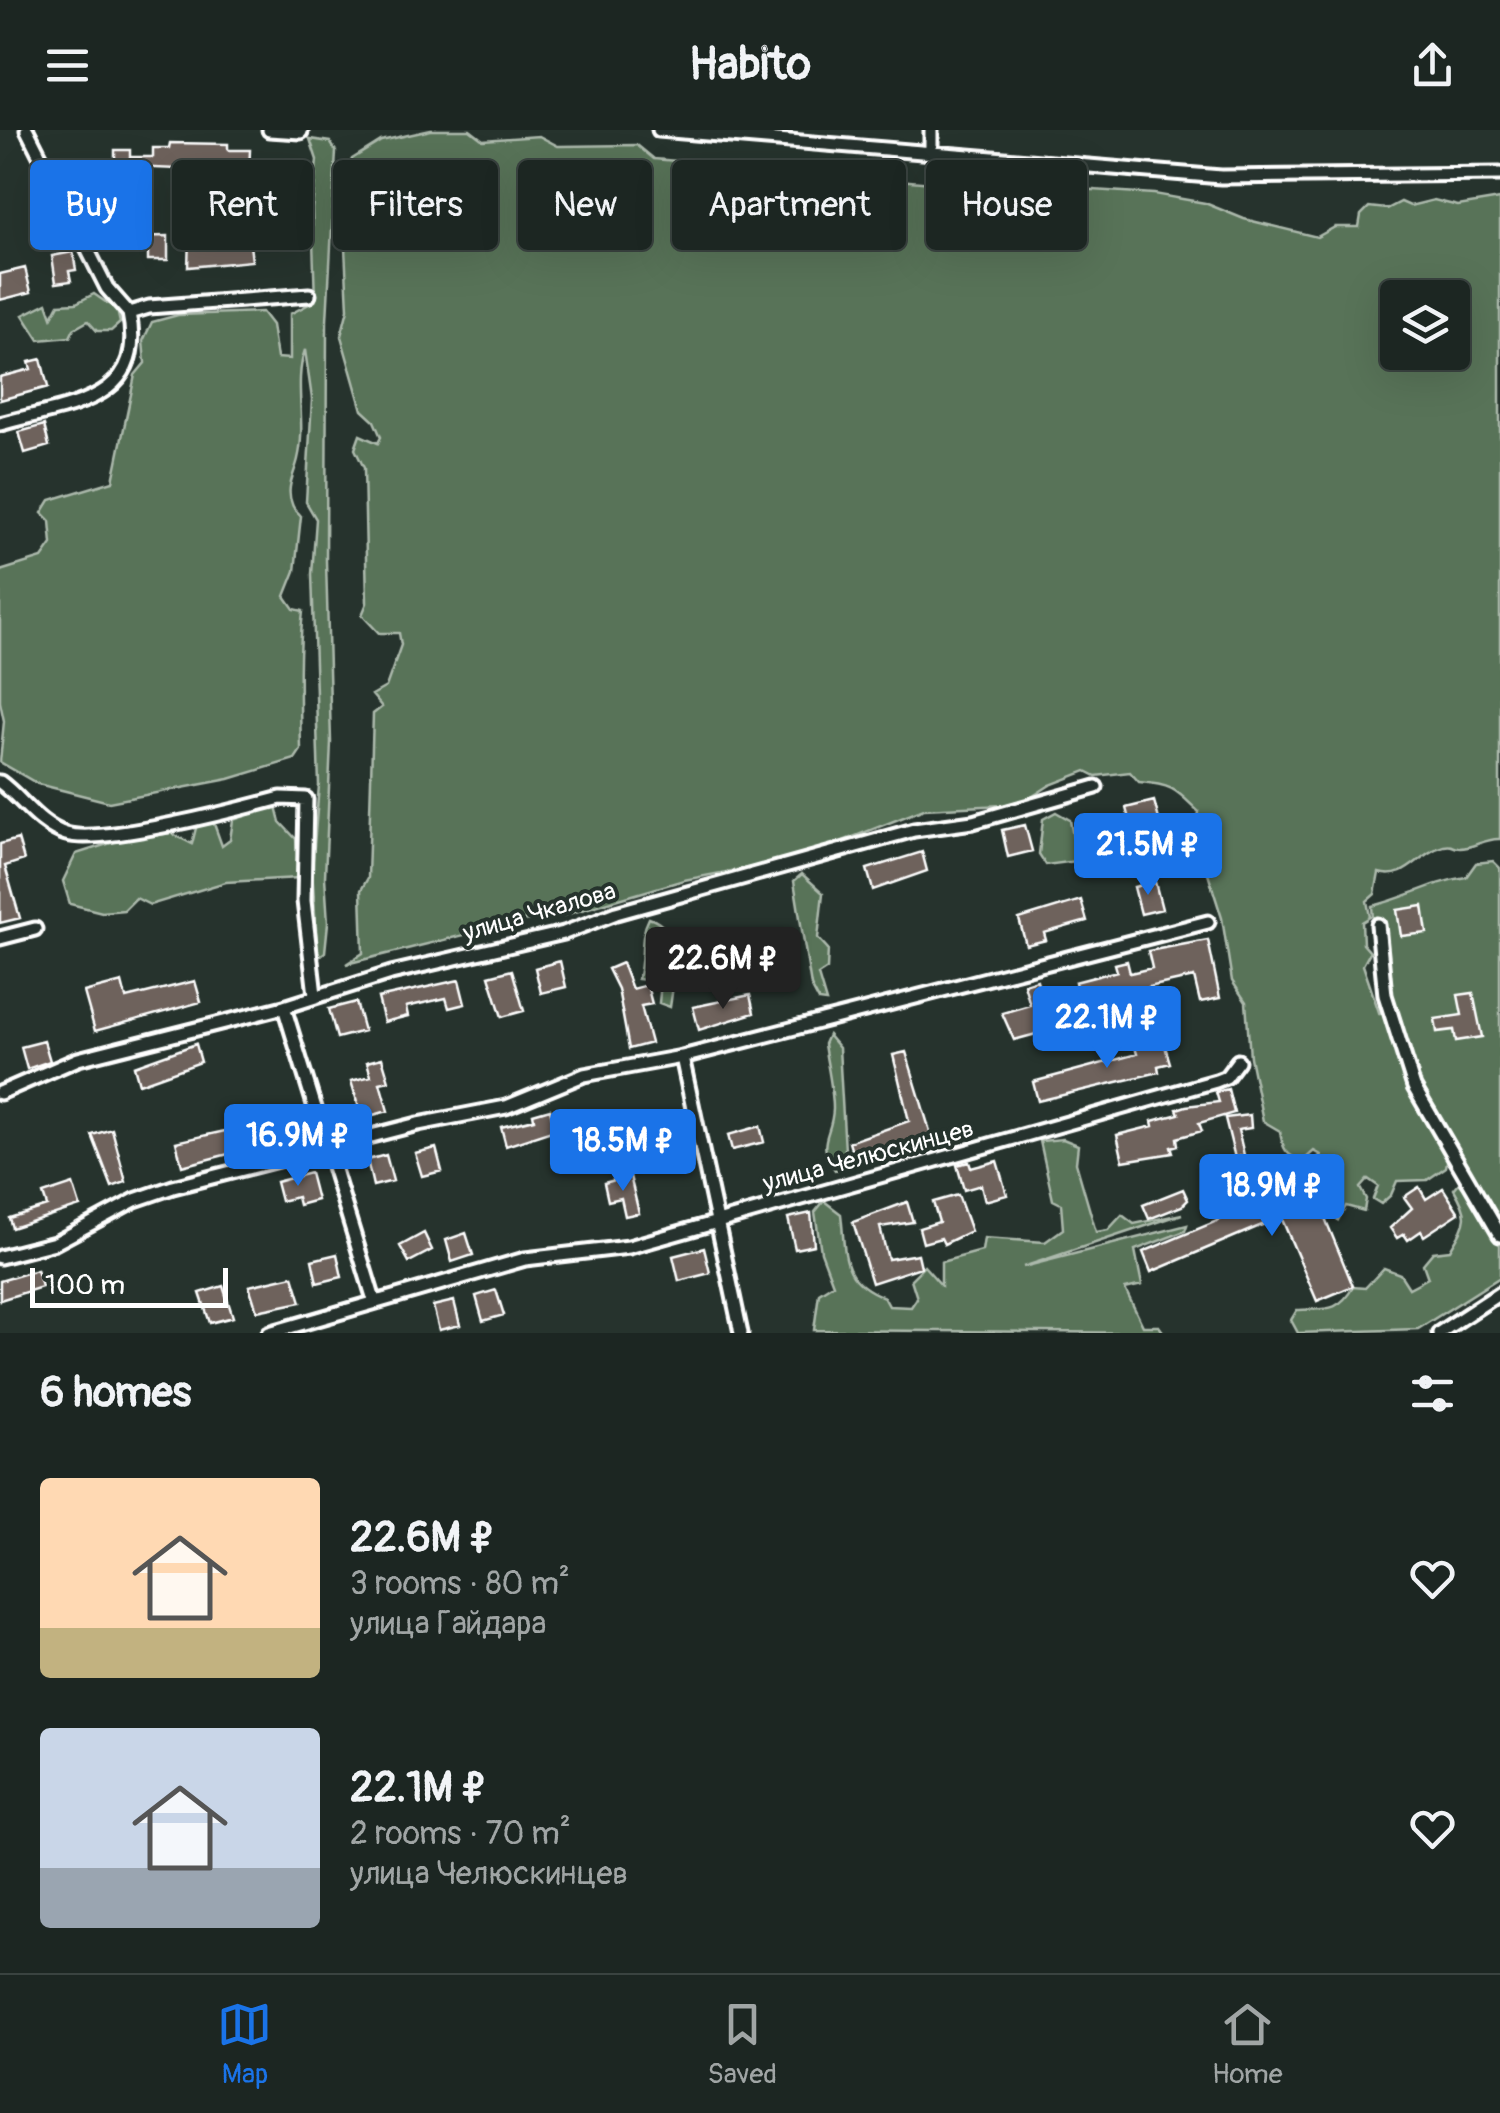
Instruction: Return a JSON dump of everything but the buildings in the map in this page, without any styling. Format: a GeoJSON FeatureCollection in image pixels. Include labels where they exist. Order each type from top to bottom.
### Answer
{"type":"FeatureCollection","features":[{"type":"Feature","properties":{"kind":"street"},"geometry":{"type":"LineString","coordinates":[[0,424],[83,400],[119,381],[131,357],[129,313],[108,288],[27,130]]}},
{"type":"Feature","properties":{"kind":"street"},"geometry":{"type":"LineString","coordinates":[[269,130],[301,132]]}},
{"type":"Feature","properties":{"kind":"street"},"geometry":{"type":"LineString","coordinates":[[659,130],[1221,177],[1500,174]]}},
{"type":"Feature","properties":{"kind":"street"},"geometry":{"type":"LineString","coordinates":[[931,153],[932,130]]}},
{"type":"Feature","properties":{"kind":"street"},"geometry":{"type":"LineString","coordinates":[[129,313],[149,307],[309,295]]}},
{"type":"Feature","properties":{"kind":"street"},"geometry":{"type":"LineString","coordinates":[[0,782],[26,800],[38,820],[68,835],[109,835],[281,798],[306,799],[304,901],[314,994]]}},
{"type":"Feature","properties":{"kind":"street","name":"улица Чкалова"},"geometry":{"type":"LineString","coordinates":[[0,1093],[78,1059],[284,1007],[314,994],[564,933],[616,912],[914,830],[973,822],[1096,788]]}},
{"type":"Feature","properties":{"kind":"street"},"geometry":{"type":"LineString","coordinates":[[0,1257],[55,1244],[136,1200],[328,1148],[506,1107],[584,1075],[682,1057],[1208,922]]}},
{"type":"Feature","properties":{"kind":"street"},"geometry":{"type":"LineString","coordinates":[[1378,925],[1385,995],[1414,1087],[1500,1235]]}},
{"type":"Feature","properties":{"kind":"street"},"geometry":{"type":"LineString","coordinates":[[0,938],[34,929]]}},
{"type":"Feature","properties":{"kind":"street"},"geometry":{"type":"LineString","coordinates":[[284,1007],[374,1300]]}},
{"type":"Feature","properties":{"kind":"street"},"geometry":{"type":"LineString","coordinates":[[682,1057],[741,1333]]}},
{"type":"Feature","properties":{"kind":"street","name":"улица Челюскинцев"},"geometry":{"type":"LineString","coordinates":[[269,1333],[525,1260],[562,1253],[594,1254],[922,1167],[1216,1081],[1226,1077],[1238,1060]]}},
{"type":"Feature","properties":{"kind":"street"},"geometry":{"type":"LineString","coordinates":[[1439,1333],[1500,1293]]}},
{"type":"Feature","properties":{"kind":"green space"},"geometry":{"type":"Polygon","coordinates":[[[431,130],[470,130],[483,140],[539,136],[558,146],[637,145],[654,159],[672,161],[672,250],[906,250],[906,181],[926,182],[926,250],[1087,250],[1087,190],[1154,194],[1205,203],[1244,219],[1317,237],[1335,227],[1359,227],[1361,215],[1369,207],[1387,209],[1401,202],[1410,206],[1434,200],[1458,206],[1500,199],[1500,839],[1465,848],[1444,846],[1398,873],[1379,873],[1375,894],[1367,901],[1370,917],[1362,922],[1363,944],[1370,952],[1363,965],[1380,1015],[1372,906],[1466,877],[1476,863],[1493,861],[1500,868],[1500,1277],[1418,1329],[1298,1333],[1291,1320],[1297,1310],[1336,1306],[1353,1287],[1365,1288],[1384,1268],[1400,1274],[1409,1288],[1428,1278],[1423,1264],[1433,1252],[1450,1250],[1465,1220],[1454,1189],[1459,1183],[1474,1200],[1448,1156],[1446,1167],[1427,1180],[1397,1181],[1391,1195],[1381,1204],[1373,1199],[1378,1186],[1368,1179],[1360,1188],[1366,1199],[1364,1211],[1346,1206],[1338,1220],[1330,1211],[1333,1184],[1320,1186],[1309,1166],[1321,1155],[1314,1151],[1304,1160],[1293,1157],[1284,1147],[1280,1131],[1263,1121],[1250,1057],[1246,1002],[1232,981],[1222,918],[1195,833],[1199,812],[1174,790],[1139,782],[1130,772],[1096,776],[1086,771],[1050,785],[1030,798],[1004,805],[924,809],[800,858],[684,880],[561,916],[521,921],[346,964],[363,953],[361,890],[368,878],[373,714],[382,707],[372,695],[386,687],[401,645],[399,633],[379,633],[362,615],[367,603],[364,468],[355,449],[360,435],[378,443],[381,437],[374,421],[362,410],[341,336],[348,309],[345,250],[498,250],[498,160],[352,159],[381,141],[431,130]]]}},
{"type":"Feature","properties":{"kind":"green space"},"geometry":{"type":"Polygon","coordinates":[[[310,139],[330,142],[336,151],[327,321],[326,561],[331,742],[325,877],[328,923],[325,952],[318,958],[312,870],[319,785],[312,574],[316,519],[306,502],[312,399],[305,350],[300,376],[300,445],[290,492],[293,506],[301,516],[295,571],[285,596],[294,609],[303,611],[301,750],[295,759],[229,779],[109,802],[38,784],[0,762],[4,721],[0,702],[0,571],[42,558],[52,544],[50,521],[42,513],[50,500],[113,481],[135,375],[145,363],[143,341],[152,322],[178,315],[262,312],[272,325],[277,358],[290,359],[290,314],[315,301],[313,199],[317,160],[310,139]]]}},
{"type":"Feature","properties":{"kind":"green space"},"geometry":{"type":"Polygon","coordinates":[[[94,294],[117,310],[120,323],[111,331],[97,331],[88,321],[74,329],[70,337],[39,340],[23,315],[47,303],[52,317],[59,304],[76,303],[94,294]]]}},
{"type":"Feature","properties":{"kind":"green space"},"geometry":{"type":"Polygon","coordinates":[[[273,794],[280,822],[296,839],[299,878],[226,882],[150,905],[136,898],[124,910],[102,912],[70,904],[63,881],[76,854],[114,842],[171,833],[192,844],[197,824],[213,821],[222,846],[230,840],[233,820],[262,810],[273,794]]]}},
{"type":"Feature","properties":{"kind":"green space"},"geometry":{"type":"Polygon","coordinates":[[[1056,812],[1070,820],[1077,861],[1046,865],[1039,854],[1043,819],[1056,812]]]}},
{"type":"Feature","properties":{"kind":"green space"},"geometry":{"type":"Polygon","coordinates":[[[802,874],[823,893],[818,938],[828,949],[827,969],[818,975],[826,1002],[819,1001],[811,986],[794,881],[802,874]]]}},
{"type":"Feature","properties":{"kind":"green space"},"geometry":{"type":"Polygon","coordinates":[[[649,918],[660,924],[673,944],[675,970],[670,1007],[659,1003],[661,982],[638,979],[649,918]]]}},
{"type":"Feature","properties":{"kind":"green space"},"geometry":{"type":"Polygon","coordinates":[[[828,1035],[839,1048],[846,1168],[835,1170],[825,1145],[833,1109],[824,1044],[828,1035]]]}},
{"type":"Feature","properties":{"kind":"green space"},"geometry":{"type":"Polygon","coordinates":[[[1063,1139],[1078,1145],[1076,1163],[1096,1232],[1108,1230],[1122,1215],[1134,1224],[1182,1214],[1023,1267],[1187,1225],[1185,1231],[1135,1250],[1142,1285],[1125,1289],[1143,1326],[1159,1326],[1164,1333],[814,1330],[819,1293],[833,1284],[821,1252],[815,1212],[824,1201],[841,1214],[845,1254],[859,1283],[884,1297],[889,1306],[911,1307],[917,1298],[911,1279],[924,1266],[941,1285],[941,1262],[982,1251],[984,1238],[1045,1242],[1063,1229],[1061,1204],[1053,1200],[1040,1141],[1063,1139]]]}},
{"type":"Feature","properties":{"kind":"green space"},"geometry":{"type":"Polygon","coordinates":[[[1261,1157],[1275,1157],[1286,1174],[1265,1193],[1237,1194],[1240,1183],[1229,1172],[1253,1167],[1261,1157]]]}}]}
